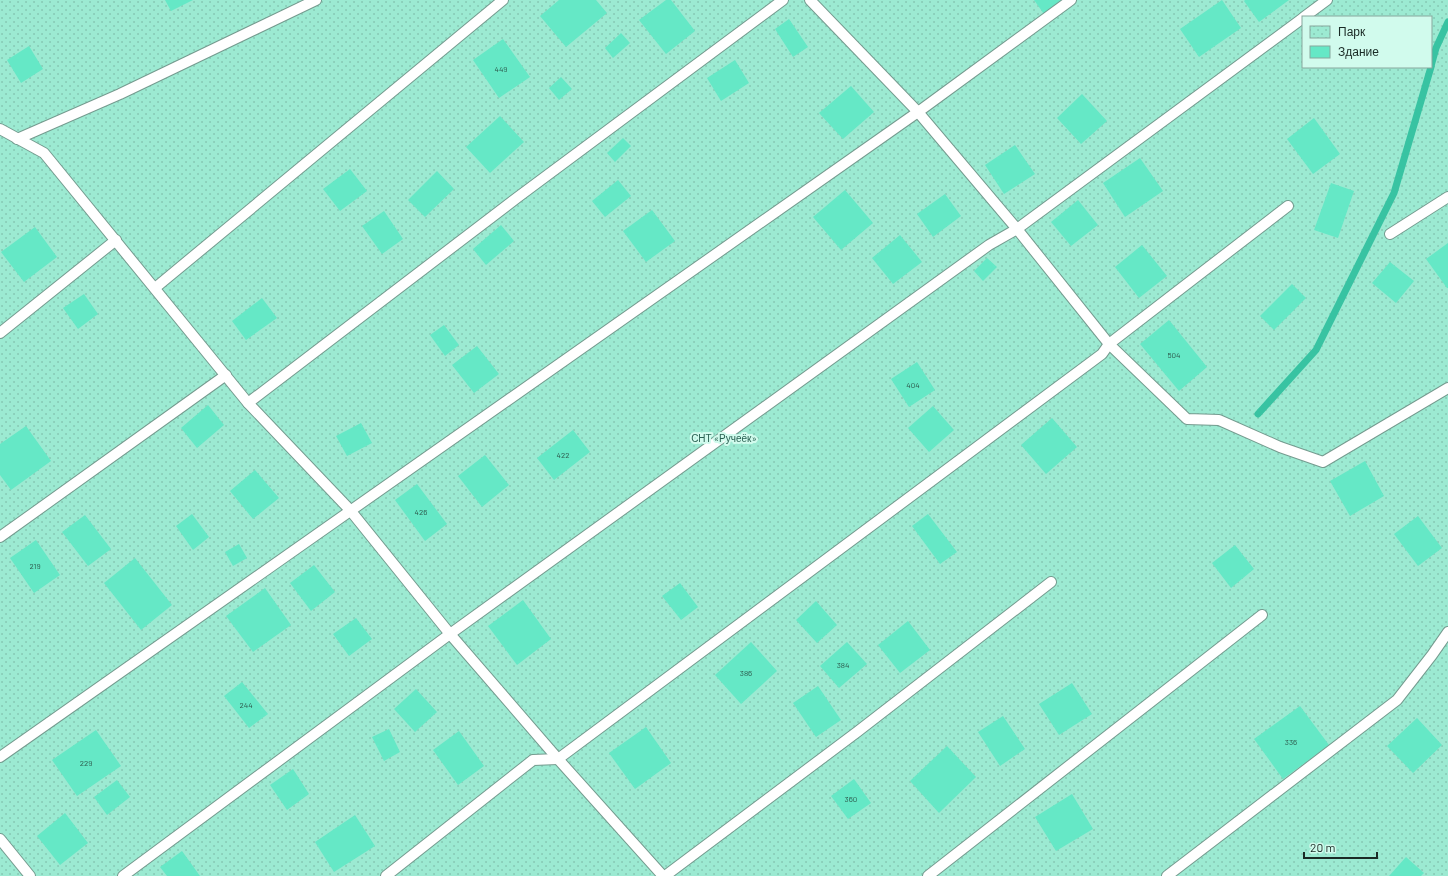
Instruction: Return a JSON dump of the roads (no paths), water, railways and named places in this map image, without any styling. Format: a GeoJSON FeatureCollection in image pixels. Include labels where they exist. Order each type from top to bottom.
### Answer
{"type":"FeatureCollection","features":[{"type":"Feature","properties":{"kind":"lane"},"geometry":{"type":"LineString","coordinates":[[17,138],[120,94],[316,0]]}},
{"type":"Feature","properties":{"kind":"lane"},"geometry":{"type":"LineString","coordinates":[[155,288],[502,0]]}},
{"type":"Feature","properties":{"kind":"lane"},"geometry":{"type":"LineString","coordinates":[[248,403],[512,202],[783,0]]}},
{"type":"Feature","properties":{"kind":"lane"},"geometry":{"type":"LineString","coordinates":[[810,0],[918,112],[1017,229],[1109,344],[1187,419],[1219,420],[1280,446],[1323,462],[1448,388]]}},
{"type":"Feature","properties":{"kind":"lane"},"geometry":{"type":"LineString","coordinates":[[0,757],[918,112],[1072,0]]}},
{"type":"Feature","properties":{"kind":"lane"},"geometry":{"type":"LineString","coordinates":[[1304,16],[1327,0]]}},
{"type":"Feature","properties":{"kind":"lane"},"geometry":{"type":"LineString","coordinates":[[123,876],[450,634],[989,245],[1017,229],[1302,18]]}},
{"type":"Feature","properties":{"kind":"lane"},"geometry":{"type":"LineString","coordinates":[[0,129],[44,153],[248,403],[350,510],[450,634],[659,875],[857,732],[1051,582]]}},
{"type":"Feature","properties":{"kind":"lane"},"geometry":{"type":"LineString","coordinates":[[1390,234],[1448,197]]}},
{"type":"Feature","properties":{"kind":"lane"},"geometry":{"type":"LineString","coordinates":[[386,876],[533,760],[558,759],[1102,354],[1109,344],[1288,206]]}},
{"type":"Feature","properties":{"kind":"lane"},"geometry":{"type":"LineString","coordinates":[[0,333],[116,240]]}},
{"type":"Feature","properties":{"kind":"lane"},"geometry":{"type":"LineString","coordinates":[[0,537],[226,375]]}},
{"type":"Feature","properties":{"kind":"lane"},"geometry":{"type":"LineString","coordinates":[[928,876],[1262,615]]}},
{"type":"Feature","properties":{"kind":"lane"},"geometry":{"type":"LineString","coordinates":[[1167,876],[1397,700],[1448,632]]}},
{"type":"Feature","properties":{"kind":"lane"},"geometry":{"type":"LineString","coordinates":[[0,839],[30,876]]}},
{"type":"Feature","properties":{"kind":"waterway"},"geometry":{"type":"LineString","coordinates":[[1432,62],[1436,48],[1448,22]]}},
{"type":"Feature","properties":{"kind":"waterway"},"geometry":{"type":"LineString","coordinates":[[1258,414],[1316,350],[1394,193],[1431,68]]}},
{"type":"Feature","properties":{"kind":"park label","name":"СНТ «Ручеёк»"},"geometry":{"type":"Point","coordinates":[724,438]}}]}
